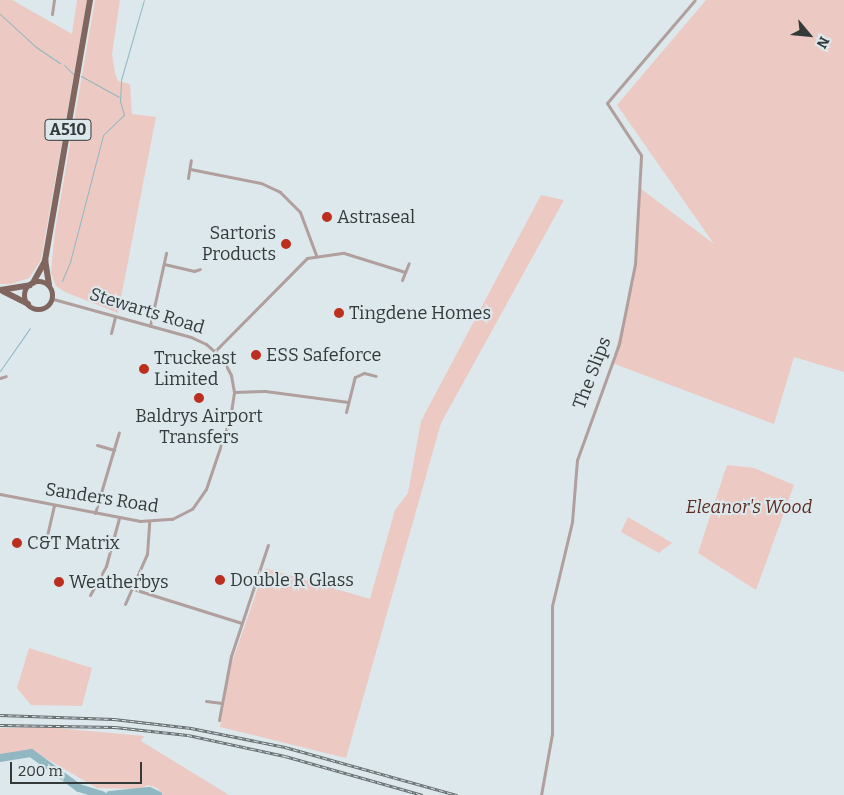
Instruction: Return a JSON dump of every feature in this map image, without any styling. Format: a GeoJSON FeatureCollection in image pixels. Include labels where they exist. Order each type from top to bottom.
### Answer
{"type":"FeatureCollection","features":[{"type":"Feature","properties":{"kind":"main road","name":"A510"},"geometry":{"type":"LineString","coordinates":[[49,286],[45,261],[90,0]]}},
{"type":"Feature","properties":{"kind":"main road","name":"A510"},"geometry":{"type":"LineString","coordinates":[[32,284],[45,261]]}},
{"type":"Feature","properties":{"kind":"main road"},"geometry":{"type":"LineString","coordinates":[[28,304],[25,294],[32,284]]}},
{"type":"Feature","properties":{"kind":"main road"},"geometry":{"type":"LineString","coordinates":[[32,284],[49,286],[53,299],[42,310],[1,290],[32,284]]}},
{"type":"Feature","properties":{"kind":"street"},"geometry":{"type":"LineString","coordinates":[[52,14],[54,0]]}},
{"type":"Feature","properties":{"kind":"street","name":"The Slips"},"geometry":{"type":"LineString","coordinates":[[540,795],[552,734],[552,606],[572,522],[577,460],[620,344],[636,264],[641,155],[607,103],[695,0]]}},
{"type":"Feature","properties":{"kind":"street"},"geometry":{"type":"LineString","coordinates":[[188,178],[192,160]]}},
{"type":"Feature","properties":{"kind":"street"},"geometry":{"type":"LineString","coordinates":[[190,169],[261,184],[280,192],[300,212],[316,255]]}},
{"type":"Feature","properties":{"kind":"street"},"geometry":{"type":"LineString","coordinates":[[150,326],[166,253]]}},
{"type":"Feature","properties":{"kind":"street"},"geometry":{"type":"LineString","coordinates":[[215,351],[295,267],[316,255],[350,254],[405,272]]}},
{"type":"Feature","properties":{"kind":"street"},"geometry":{"type":"LineString","coordinates":[[402,280],[409,263]]}},
{"type":"Feature","properties":{"kind":"street"},"geometry":{"type":"LineString","coordinates":[[164,264],[194,271],[200,269]]}},
{"type":"Feature","properties":{"kind":"street","name":"Stewarts Road"},"geometry":{"type":"LineString","coordinates":[[53,299],[191,336],[215,351],[228,368],[234,392]]}},
{"type":"Feature","properties":{"kind":"street"},"geometry":{"type":"LineString","coordinates":[[111,333],[115,317]]}},
{"type":"Feature","properties":{"kind":"street"},"geometry":{"type":"LineString","coordinates":[[346,412],[355,377],[364,373],[376,376]]}},
{"type":"Feature","properties":{"kind":"street"},"geometry":{"type":"LineString","coordinates":[[0,378],[6,376]]}},
{"type":"Feature","properties":{"kind":"street"},"geometry":{"type":"LineString","coordinates":[[234,392],[265,391],[348,402]]}},
{"type":"Feature","properties":{"kind":"street","name":"Sanders Road"},"geometry":{"type":"LineString","coordinates":[[0,494],[119,518],[149,522],[179,516],[192,509],[202,496],[230,418],[234,392]]}},
{"type":"Feature","properties":{"kind":"street"},"geometry":{"type":"LineString","coordinates":[[95,513],[119,432]]}},
{"type":"Feature","properties":{"kind":"street"},"geometry":{"type":"LineString","coordinates":[[97,445],[114,450]]}},
{"type":"Feature","properties":{"kind":"street"},"geometry":{"type":"LineString","coordinates":[[46,540],[54,505]]}},
{"type":"Feature","properties":{"kind":"street"},"geometry":{"type":"LineString","coordinates":[[90,595],[106,566],[119,518]]}},
{"type":"Feature","properties":{"kind":"street"},"geometry":{"type":"LineString","coordinates":[[125,604],[130,588],[147,554],[149,522]]}},
{"type":"Feature","properties":{"kind":"street"},"geometry":{"type":"LineString","coordinates":[[219,720],[228,666],[268,546]]}},
{"type":"Feature","properties":{"kind":"street"},"geometry":{"type":"LineString","coordinates":[[130,588],[242,623]]}},
{"type":"Feature","properties":{"kind":"street"},"geometry":{"type":"LineString","coordinates":[[206,701],[222,703]]}},
{"type":"Feature","properties":{"kind":"green space"},"geometry":{"type":"Polygon","coordinates":[[[0,0],[12,0],[72,34],[77,0],[87,0],[41,260],[29,278],[11,284],[0,284],[0,0]]]}},
{"type":"Feature","properties":{"kind":"green space"},"geometry":{"type":"Polygon","coordinates":[[[95,0],[120,0],[112,54],[115,73],[118,81],[130,84],[132,114],[156,117],[118,313],[65,292],[56,286],[51,273],[55,231],[95,0]]]}},
{"type":"Feature","properties":{"kind":"green space"},"geometry":{"type":"Polygon","coordinates":[[[706,0],[844,0],[844,372],[794,357],[774,424],[612,363],[634,281],[640,188],[714,244],[617,105],[706,0]]]}},
{"type":"Feature","properties":{"kind":"green space"},"geometry":{"type":"Polygon","coordinates":[[[541,195],[564,200],[441,423],[346,758],[220,727],[231,665],[265,568],[370,599],[395,510],[408,493],[421,421],[541,195]]]}},
{"type":"Feature","properties":{"kind":"green space","name":"Eleanor's Wood"},"geometry":{"type":"Polygon","coordinates":[[[727,465],[754,468],[794,485],[756,590],[698,553],[727,465]]]}},
{"type":"Feature","properties":{"kind":"green space"},"geometry":{"type":"Polygon","coordinates":[[[628,517],[672,543],[659,553],[621,532],[628,517]]]}},
{"type":"Feature","properties":{"kind":"green space"},"geometry":{"type":"Polygon","coordinates":[[[29,648],[92,668],[82,706],[31,705],[17,688],[29,648]]]}},
{"type":"Feature","properties":{"kind":"green space"},"geometry":{"type":"Polygon","coordinates":[[[45,727],[144,736],[141,741],[229,795],[163,795],[157,788],[148,785],[140,789],[97,788],[35,752],[33,757],[25,753],[0,758],[0,728],[45,727]]]}},
{"type":"Feature","properties":{"kind":"waterway"},"geometry":{"type":"LineString","coordinates":[[62,281],[70,262],[103,135],[124,115],[120,101],[121,80],[144,0]]}},
{"type":"Feature","properties":{"kind":"waterway"},"geometry":{"type":"LineString","coordinates":[[0,14],[36,47],[60,63]]}},
{"type":"Feature","properties":{"kind":"waterway"},"geometry":{"type":"LineString","coordinates":[[64,65],[73,74]]}},
{"type":"Feature","properties":{"kind":"waterway"},"geometry":{"type":"LineString","coordinates":[[81,76],[119,97]]}},
{"type":"Feature","properties":{"kind":"waterway"},"geometry":{"type":"LineString","coordinates":[[0,371],[30,328]]}},
{"type":"Feature","properties":{"kind":"waterway"},"geometry":{"type":"LineString","coordinates":[[0,758],[31,753],[79,788],[102,795]]}},
{"type":"Feature","properties":{"kind":"waterway"},"geometry":{"type":"LineString","coordinates":[[110,795],[149,791],[158,795]]}},
{"type":"Feature","properties":{"kind":"railway"},"geometry":{"type":"LineString","coordinates":[[0,715],[114,719],[191,728],[285,747],[457,795]]}},
{"type":"Feature","properties":{"kind":"railway"},"geometry":{"type":"LineString","coordinates":[[0,725],[115,727],[188,735],[285,756],[423,795]]}},
{"type":"Feature","properties":{"kind":"place","name":"Astraseal"},"geometry":{"type":"Point","coordinates":[327,217]}},
{"type":"Feature","properties":{"kind":"place","name":"Sartoris Products"},"geometry":{"type":"Point","coordinates":[286,244]}},
{"type":"Feature","properties":{"kind":"place","name":"Tingdene Homes"},"geometry":{"type":"Point","coordinates":[339,313]}},
{"type":"Feature","properties":{"kind":"place","name":"ESS Safeforce"},"geometry":{"type":"Point","coordinates":[256,355]}},
{"type":"Feature","properties":{"kind":"place","name":"Truckeast Limited"},"geometry":{"type":"Point","coordinates":[144,369]}},
{"type":"Feature","properties":{"kind":"place","name":"Baldrys Airport Transfers"},"geometry":{"type":"Point","coordinates":[199,398]}},
{"type":"Feature","properties":{"kind":"place","name":"C&T Matrix"},"geometry":{"type":"Point","coordinates":[17,543]}},
{"type":"Feature","properties":{"kind":"place","name":"Double R Glass"},"geometry":{"type":"Point","coordinates":[220,580]}},
{"type":"Feature","properties":{"kind":"place","name":"Weatherbys"},"geometry":{"type":"Point","coordinates":[59,582]}}]}
